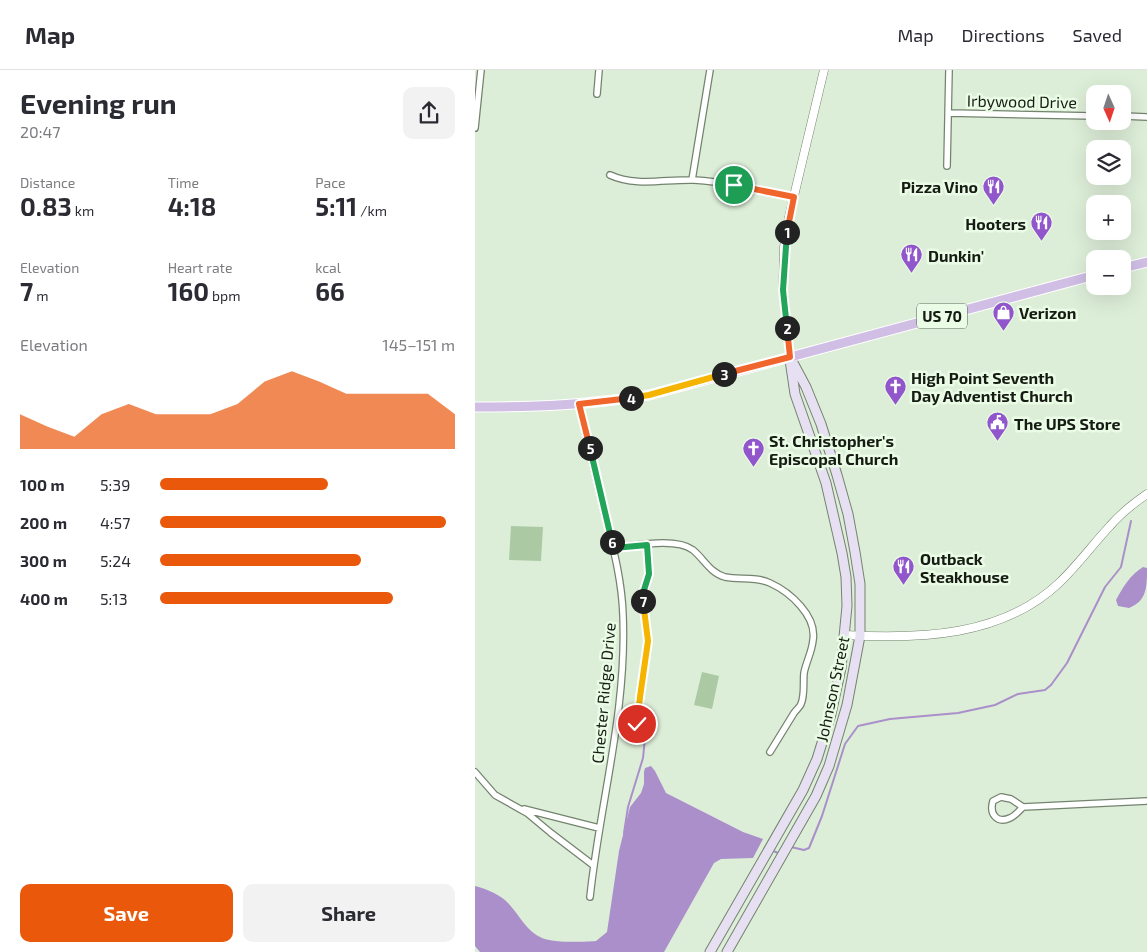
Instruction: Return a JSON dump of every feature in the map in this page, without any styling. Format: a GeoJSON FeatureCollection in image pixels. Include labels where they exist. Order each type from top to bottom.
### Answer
{"type":"FeatureCollection","features":[{"type":"Feature","properties":{"kind":"main road"},"geometry":{"type":"LineString","coordinates":[[1131,266],[1147,262]]}},
{"type":"Feature","properties":{"kind":"main road","name":"US 70"},"geometry":{"type":"LineString","coordinates":[[475,407],[538,407],[649,395],[1086,277]]}},
{"type":"Feature","properties":{"kind":"main road","name":"Johnson Street"},"geometry":{"type":"LineString","coordinates":[[710,952],[803,790],[817,759],[836,694],[845,635],[847,606],[842,553],[826,483],[792,383],[790,357]]}},
{"type":"Feature","properties":{"kind":"main road","name":"Johnson Street"},"geometry":{"type":"LineString","coordinates":[[727,952],[816,796],[829,766],[847,705],[860,636],[860,584],[848,514],[821,424],[807,387],[790,357]]}},
{"type":"Feature","properties":{"kind":"street"},"geometry":{"type":"LineString","coordinates":[[475,128],[481,70]]}},
{"type":"Feature","properties":{"kind":"street"},"geometry":{"type":"LineString","coordinates":[[597,94],[599,70]]}},
{"type":"Feature","properties":{"kind":"street"},"geometry":{"type":"LineString","coordinates":[[693,180],[710,70]]}},
{"type":"Feature","properties":{"kind":"street","name":"Johnson Street"},"geometry":{"type":"LineString","coordinates":[[790,357],[783,290],[787,225],[824,70]]}},
{"type":"Feature","properties":{"kind":"street"},"geometry":{"type":"LineString","coordinates":[[947,166],[949,70]]}},
{"type":"Feature","properties":{"kind":"street","name":"Irbywood Drive"},"geometry":{"type":"LineString","coordinates":[[949,113],[1086,116]]}},
{"type":"Feature","properties":{"kind":"street"},"geometry":{"type":"LineString","coordinates":[[1131,116],[1147,116]]}},
{"type":"Feature","properties":{"kind":"street"},"geometry":{"type":"LineString","coordinates":[[610,175],[628,181],[693,180],[734,185],[794,197]]}},
{"type":"Feature","properties":{"kind":"street","name":"Chester Ridge Drive"},"geometry":{"type":"LineString","coordinates":[[579,404],[614,548],[620,581],[624,647],[616,733],[593,865],[590,897]]}},
{"type":"Feature","properties":{"kind":"street"},"geometry":{"type":"LineString","coordinates":[[845,635],[946,634],[981,627],[1018,612],[1058,584],[1076,566],[1111,524],[1130,506],[1147,494]]}},
{"type":"Feature","properties":{"kind":"street"},"geometry":{"type":"LineString","coordinates":[[614,548],[671,543],[684,546],[695,552],[717,574],[731,578],[758,579],[770,583],[798,603],[808,616],[814,631],[814,638],[811,654],[804,673],[801,704],[770,752]]}},
{"type":"Feature","properties":{"kind":"street"},"geometry":{"type":"LineString","coordinates":[[646,732],[637,724],[648,641],[643,597],[649,574],[647,545]]}},
{"type":"Feature","properties":{"kind":"street"},"geometry":{"type":"LineString","coordinates":[[475,772],[495,794],[527,813],[593,865]]}},
{"type":"Feature","properties":{"kind":"street"},"geometry":{"type":"LineString","coordinates":[[1023,807],[1014,816],[1005,820],[997,819],[993,816],[991,809],[993,802],[1001,796],[1023,807],[1147,801]]}},
{"type":"Feature","properties":{"kind":"street"},"geometry":{"type":"LineString","coordinates":[[519,808],[599,828]]}},
{"type":"Feature","properties":{"kind":"green space"},"geometry":{"type":"Polygon","coordinates":[[[511,526],[543,527],[541,561],[509,560],[511,526]]]}},
{"type":"Feature","properties":{"kind":"green space"},"geometry":{"type":"Polygon","coordinates":[[[702,672],[719,676],[712,709],[694,705],[702,672]]]}},
{"type":"Feature","properties":{"kind":"shaded area"},"geometry":{"type":"Polygon","coordinates":[[[1143,567],[1147,568],[1147,575],[1143,597],[1129,608],[1118,606],[1116,600],[1124,586],[1143,567]]]}},
{"type":"Feature","properties":{"kind":"shaded area"},"geometry":{"type":"Polygon","coordinates":[[[651,766],[666,793],[743,832],[763,839],[753,858],[721,859],[714,863],[664,952],[480,952],[475,946],[475,886],[502,898],[532,932],[547,940],[596,941],[607,932],[619,851],[630,807],[641,793],[644,784],[645,768],[651,766]]]}},
{"type":"Feature","properties":{"kind":"waterway"},"geometry":{"type":"LineString","coordinates":[[791,847],[804,850],[809,848],[822,816],[845,744],[858,726],[890,719],[958,713],[995,705],[1018,694],[1045,690],[1051,685],[1067,663],[1105,587],[1121,567],[1131,521]]}},
{"type":"Feature","properties":{"kind":"waterway"},"geometry":{"type":"LineString","coordinates":[[624,833],[628,807],[643,758],[645,738]]}},
{"type":"Feature","properties":{"kind":"waterway"},"geometry":{"type":"LineString","coordinates":[[771,850],[780,852]]}},
{"type":"Feature","properties":{"kind":"place","name":"Pizza Vino"},"geometry":{"type":"Point","coordinates":[994,205]}},
{"type":"Feature","properties":{"kind":"place","name":"Hooters"},"geometry":{"type":"Point","coordinates":[1042,242]}},
{"type":"Feature","properties":{"kind":"place","name":"Dunkin'"},"geometry":{"type":"Point","coordinates":[912,274]}},
{"type":"Feature","properties":{"kind":"place","name":"Verizon"},"geometry":{"type":"Point","coordinates":[1003,331]}},
{"type":"Feature","properties":{"kind":"place","name":"High Point Seventh Day Adventist Church"},"geometry":{"type":"Point","coordinates":[895,405]}},
{"type":"Feature","properties":{"kind":"place","name":"The UPS Store"},"geometry":{"type":"Point","coordinates":[998,442]}},
{"type":"Feature","properties":{"kind":"place","name":"St. Christopher's Episcopal Church"},"geometry":{"type":"Point","coordinates":[753,468]}},
{"type":"Feature","properties":{"kind":"place","name":"Outback Steakhouse"},"geometry":{"type":"Point","coordinates":[904,586]}},
{"type":"Feature","properties":{"kind":"route"},"geometry":{"type":"LineString","coordinates":[[637,724],[648,641],[643,606],[644,590],[649,574],[647,545],[614,548],[579,404],[649,395],[790,357],[783,272],[784,248],[794,197],[734,185]]}}]}
